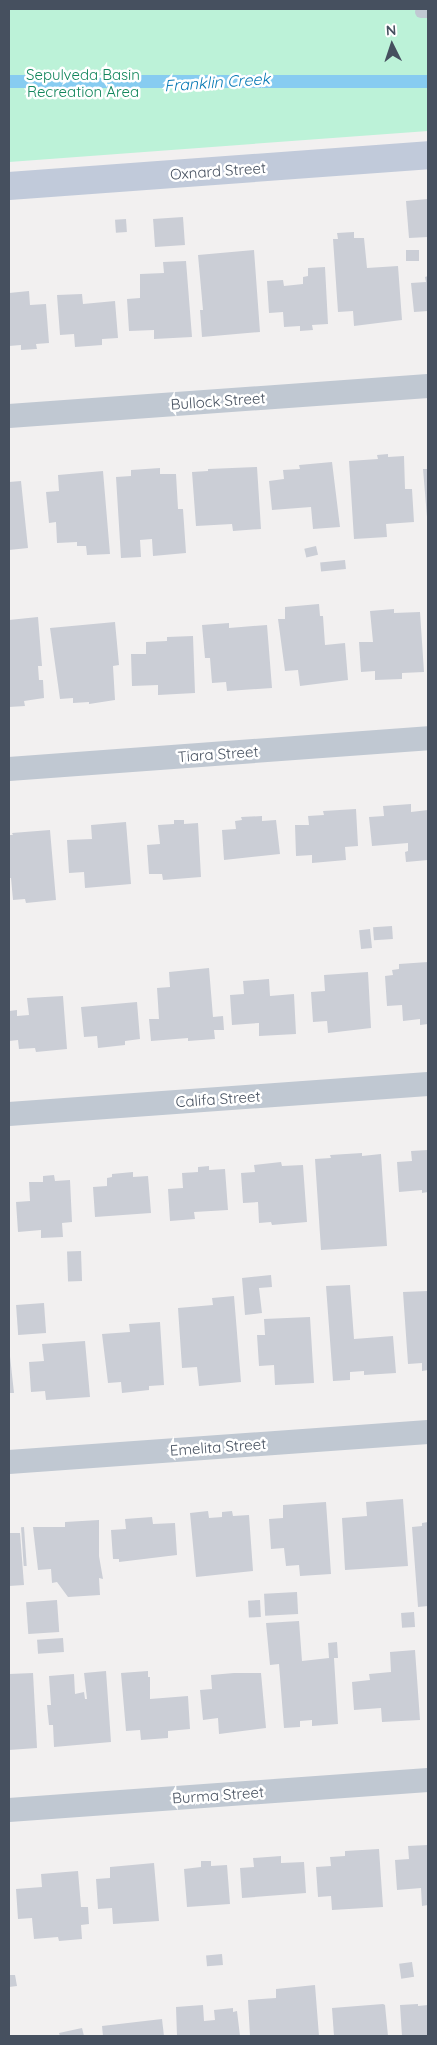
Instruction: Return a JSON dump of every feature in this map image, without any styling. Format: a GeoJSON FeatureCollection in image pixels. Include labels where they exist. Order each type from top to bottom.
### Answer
{"type":"FeatureCollection","features":[{"type":"Feature","properties":{"kind":"main road","name":"Oxnard Street"},"geometry":{"type":"LineString","coordinates":[[9,186],[428,156]]}},
{"type":"Feature","properties":{"kind":"street","name":"Bullock Street"},"geometry":{"type":"LineString","coordinates":[[9,416],[428,386]]}},
{"type":"Feature","properties":{"kind":"street","name":"Tiara Street"},"geometry":{"type":"LineString","coordinates":[[9,769],[428,738]]}},
{"type":"Feature","properties":{"kind":"street","name":"Califa Street"},"geometry":{"type":"LineString","coordinates":[[9,1114],[428,1084]]}},
{"type":"Feature","properties":{"kind":"street","name":"Emelita Street"},"geometry":{"type":"LineString","coordinates":[[9,1462],[428,1432]]}},
{"type":"Feature","properties":{"kind":"street","name":"Burma Street"},"geometry":{"type":"LineString","coordinates":[[9,1810],[428,1780]]}},
{"type":"Feature","properties":{"kind":"green space","name":"Sepulveda Basin Recreation Area"},"geometry":{"type":"Polygon","coordinates":[[[9,9],[428,9],[428,131],[9,162],[9,9]]]}},
{"type":"Feature","properties":{"kind":"water","name":"Franklin Creek"},"geometry":{"type":"Polygon","coordinates":[[[9,75],[428,75],[428,88],[9,88],[9,75]]]}},
{"type":"Feature","properties":{"kind":"building"},"geometry":{"type":"Polygon","coordinates":[[[428,199],[428,237],[409,238],[406,201],[428,199]]]}},
{"type":"Feature","properties":{"kind":"building"},"geometry":{"type":"Polygon","coordinates":[[[183,217],[185,245],[155,247],[153,219],[183,217]]]}},
{"type":"Feature","properties":{"kind":"building"},"geometry":{"type":"Polygon","coordinates":[[[126,219],[127,232],[116,233],[115,220],[126,219]]]}},
{"type":"Feature","properties":{"kind":"building"},"geometry":{"type":"Polygon","coordinates":[[[354,232],[354,238],[364,238],[367,268],[398,266],[402,320],[354,326],[353,311],[338,312],[333,239],[338,239],[337,233],[354,232]]]}},
{"type":"Feature","properties":{"kind":"building"},"geometry":{"type":"Polygon","coordinates":[[[254,250],[260,332],[202,337],[200,310],[203,310],[198,255],[254,250]]]}},
{"type":"Feature","properties":{"kind":"building"},"geometry":{"type":"Polygon","coordinates":[[[406,250],[419,250],[419,261],[406,261],[406,250]]]}},
{"type":"Feature","properties":{"kind":"building"},"geometry":{"type":"Polygon","coordinates":[[[186,261],[192,337],[154,339],[154,330],[129,331],[127,299],[140,298],[140,274],[164,273],[163,262],[186,261]]]}},
{"type":"Feature","properties":{"kind":"building"},"geometry":{"type":"Polygon","coordinates":[[[325,267],[328,324],[312,325],[313,330],[300,331],[300,326],[284,327],[283,312],[269,313],[267,281],[283,280],[284,286],[303,284],[303,277],[308,276],[308,268],[325,267]]]}},
{"type":"Feature","properties":{"kind":"building"},"geometry":{"type":"Polygon","coordinates":[[[428,276],[428,311],[414,312],[411,283],[426,282],[425,277],[428,276]]]}},
{"type":"Feature","properties":{"kind":"building"},"geometry":{"type":"Polygon","coordinates":[[[29,291],[30,305],[46,304],[49,343],[36,344],[37,349],[21,350],[21,345],[9,346],[9,293],[29,291]]]}},
{"type":"Feature","properties":{"kind":"building"},"geometry":{"type":"Polygon","coordinates":[[[82,294],[83,304],[115,301],[118,338],[102,339],[102,345],[75,347],[74,334],[60,335],[57,295],[82,294]]]}},
{"type":"Feature","properties":{"kind":"building"},"geometry":{"type":"Polygon","coordinates":[[[388,454],[388,457],[404,456],[405,489],[412,489],[414,522],[386,524],[387,537],[354,539],[349,461],[378,459],[377,455],[388,454]]]}},
{"type":"Feature","properties":{"kind":"building"},"geometry":{"type":"Polygon","coordinates":[[[332,462],[340,527],[313,529],[311,507],[272,510],[269,481],[284,479],[283,470],[300,469],[299,465],[332,462]]]}},
{"type":"Feature","properties":{"kind":"building"},"geometry":{"type":"Polygon","coordinates":[[[257,467],[261,529],[233,531],[232,524],[196,526],[192,472],[208,471],[208,469],[257,467]]]}},
{"type":"Feature","properties":{"kind":"building"},"geometry":{"type":"Polygon","coordinates":[[[160,468],[160,474],[176,474],[178,509],[183,509],[186,553],[153,556],[152,539],[140,540],[141,557],[121,558],[116,477],[131,476],[131,470],[160,468]]]}},
{"type":"Feature","properties":{"kind":"building"},"geometry":{"type":"Polygon","coordinates":[[[423,469],[428,469],[428,517],[427,517],[423,469]]]}},
{"type":"Feature","properties":{"kind":"building"},"geometry":{"type":"Polygon","coordinates":[[[103,471],[110,554],[87,555],[86,546],[77,546],[77,542],[57,543],[56,522],[49,523],[46,492],[59,491],[58,475],[103,471]]]}},
{"type":"Feature","properties":{"kind":"building"},"geometry":{"type":"Polygon","coordinates":[[[21,481],[28,548],[9,550],[9,482],[21,481]]]}},
{"type":"Feature","properties":{"kind":"building"},"geometry":{"type":"Polygon","coordinates":[[[316,546],[318,555],[306,557],[304,549],[316,546]]]}},
{"type":"Feature","properties":{"kind":"building"},"geometry":{"type":"Polygon","coordinates":[[[345,560],[346,569],[321,572],[320,563],[345,560]]]}},
{"type":"Feature","properties":{"kind":"building"},"geometry":{"type":"Polygon","coordinates":[[[319,604],[320,616],[323,616],[325,645],[345,643],[348,680],[300,686],[298,670],[285,671],[278,619],[285,619],[285,607],[319,604]]]}},
{"type":"Feature","properties":{"kind":"building"},"geometry":{"type":"Polygon","coordinates":[[[394,609],[394,613],[420,612],[424,672],[402,673],[402,679],[375,680],[375,671],[361,672],[359,642],[373,642],[370,611],[394,609]]]}},
{"type":"Feature","properties":{"kind":"building"},"geometry":{"type":"Polygon","coordinates":[[[38,617],[42,666],[38,666],[39,680],[43,680],[44,698],[24,701],[25,706],[9,707],[9,620],[38,617]]]}},
{"type":"Feature","properties":{"kind":"building"},"geometry":{"type":"Polygon","coordinates":[[[115,622],[119,665],[113,666],[115,700],[89,704],[89,702],[73,703],[73,698],[60,699],[50,628],[115,622]]]}},
{"type":"Feature","properties":{"kind":"building"},"geometry":{"type":"Polygon","coordinates":[[[229,623],[229,628],[267,625],[272,688],[227,691],[226,682],[212,683],[210,658],[205,658],[202,625],[229,623]]]}},
{"type":"Feature","properties":{"kind":"building"},"geometry":{"type":"Polygon","coordinates":[[[193,636],[195,693],[158,695],[158,685],[132,686],[131,654],[146,654],[146,642],[167,641],[167,637],[193,636]]]}},
{"type":"Feature","properties":{"kind":"building"},"geometry":{"type":"Polygon","coordinates":[[[411,804],[411,812],[428,810],[428,860],[406,862],[405,852],[408,851],[408,843],[372,846],[369,817],[384,816],[383,806],[411,804]]]}},
{"type":"Feature","properties":{"kind":"building"},"geometry":{"type":"Polygon","coordinates":[[[356,809],[358,846],[345,847],[346,860],[312,863],[312,855],[296,856],[295,825],[309,825],[308,816],[324,815],[323,811],[356,809]]]}},
{"type":"Feature","properties":{"kind":"building"},"geometry":{"type":"Polygon","coordinates":[[[262,816],[262,821],[276,820],[280,854],[224,860],[222,830],[236,829],[235,821],[242,820],[241,817],[262,816]]]}},
{"type":"Feature","properties":{"kind":"building"},"geometry":{"type":"Polygon","coordinates":[[[174,820],[184,820],[184,824],[198,823],[201,877],[163,880],[162,874],[149,874],[147,845],[160,844],[158,825],[174,824],[174,820]]]}},
{"type":"Feature","properties":{"kind":"building"},"geometry":{"type":"Polygon","coordinates":[[[126,822],[131,884],[85,888],[84,872],[69,873],[67,840],[92,839],[91,825],[126,822]]]}},
{"type":"Feature","properties":{"kind":"building"},"geometry":{"type":"Polygon","coordinates":[[[50,830],[56,900],[26,903],[25,899],[13,900],[11,878],[9,878],[9,835],[13,835],[12,833],[50,830]]]}},
{"type":"Feature","properties":{"kind":"building"},"geometry":{"type":"Polygon","coordinates":[[[392,926],[393,939],[374,940],[373,927],[392,926]]]}},
{"type":"Feature","properties":{"kind":"building"},"geometry":{"type":"Polygon","coordinates":[[[370,929],[372,948],[361,949],[359,930],[370,929]]]}},
{"type":"Feature","properties":{"kind":"building"},"geometry":{"type":"Polygon","coordinates":[[[428,962],[428,1024],[420,1025],[420,1019],[403,1021],[402,1005],[387,1006],[385,976],[393,975],[392,970],[399,969],[399,964],[428,962]]]}},
{"type":"Feature","properties":{"kind":"building"},"geometry":{"type":"Polygon","coordinates":[[[209,968],[213,1017],[223,1016],[224,1030],[214,1030],[215,1039],[188,1041],[188,1038],[151,1041],[149,1019],[159,1019],[157,988],[170,987],[169,972],[209,968]]]}},
{"type":"Feature","properties":{"kind":"building"},"geometry":{"type":"Polygon","coordinates":[[[368,972],[371,1028],[328,1033],[327,1021],[313,1022],[311,992],[325,991],[324,975],[368,972]]]}},
{"type":"Feature","properties":{"kind":"building"},"geometry":{"type":"Polygon","coordinates":[[[269,979],[270,996],[294,994],[296,1034],[259,1036],[259,1023],[232,1025],[230,995],[244,994],[243,981],[269,979]]]}},
{"type":"Feature","properties":{"kind":"building"},"geometry":{"type":"Polygon","coordinates":[[[63,996],[67,1049],[36,1052],[35,1048],[19,1049],[18,1040],[9,1041],[9,1011],[17,1010],[17,1016],[29,1015],[27,998],[63,996]]]}},
{"type":"Feature","properties":{"kind":"building"},"geometry":{"type":"Polygon","coordinates":[[[137,1002],[140,1039],[125,1041],[125,1045],[98,1048],[97,1036],[84,1037],[81,1007],[137,1002]]]}},
{"type":"Feature","properties":{"kind":"building"},"geometry":{"type":"Polygon","coordinates":[[[428,1150],[428,1192],[422,1193],[422,1190],[399,1192],[397,1162],[412,1161],[411,1151],[428,1150]]]}},
{"type":"Feature","properties":{"kind":"building"},"geometry":{"type":"Polygon","coordinates":[[[362,1153],[362,1156],[381,1154],[387,1246],[321,1250],[315,1159],[331,1158],[330,1155],[362,1153]]]}},
{"type":"Feature","properties":{"kind":"building"},"geometry":{"type":"Polygon","coordinates":[[[281,1162],[282,1166],[303,1165],[307,1222],[272,1225],[271,1222],[259,1223],[258,1202],[243,1203],[241,1173],[255,1172],[254,1165],[281,1162]]]}},
{"type":"Feature","properties":{"kind":"building"},"geometry":{"type":"Polygon","coordinates":[[[209,1166],[209,1170],[225,1169],[228,1210],[194,1212],[195,1219],[170,1221],[168,1189],[183,1188],[182,1173],[198,1172],[198,1167],[209,1166]]]}},
{"type":"Feature","properties":{"kind":"building"},"geometry":{"type":"Polygon","coordinates":[[[133,1172],[133,1177],[148,1176],[151,1213],[95,1217],[93,1187],[107,1186],[107,1178],[112,1177],[112,1174],[133,1172]]]}},
{"type":"Feature","properties":{"kind":"building"},"geometry":{"type":"Polygon","coordinates":[[[54,1175],[55,1181],[70,1180],[72,1222],[62,1223],[63,1237],[41,1238],[41,1230],[18,1232],[16,1202],[30,1201],[29,1182],[43,1182],[43,1176],[54,1175]]]}},
{"type":"Feature","properties":{"kind":"building"},"geometry":{"type":"Polygon","coordinates":[[[67,1251],[81,1251],[82,1281],[68,1281],[67,1251]]]}},
{"type":"Feature","properties":{"kind":"building"},"geometry":{"type":"Polygon","coordinates":[[[271,1275],[272,1287],[259,1288],[262,1313],[245,1315],[242,1278],[271,1275]]]}},
{"type":"Feature","properties":{"kind":"building"},"geometry":{"type":"Polygon","coordinates":[[[350,1285],[354,1339],[393,1336],[396,1373],[364,1375],[364,1371],[350,1372],[350,1380],[333,1381],[326,1286],[350,1285]]]}},
{"type":"Feature","properties":{"kind":"building"},"geometry":{"type":"Polygon","coordinates":[[[428,1291],[428,1370],[422,1371],[422,1363],[408,1364],[403,1292],[428,1291]]]}},
{"type":"Feature","properties":{"kind":"building"},"geometry":{"type":"Polygon","coordinates":[[[234,1296],[241,1382],[199,1386],[197,1367],[182,1368],[178,1308],[213,1305],[212,1298],[234,1296]]]}},
{"type":"Feature","properties":{"kind":"building"},"geometry":{"type":"Polygon","coordinates":[[[44,1303],[46,1333],[18,1335],[16,1305],[44,1303]]]}},
{"type":"Feature","properties":{"kind":"building"},"geometry":{"type":"Polygon","coordinates":[[[310,1317],[314,1383],[275,1385],[274,1365],[259,1366],[257,1335],[265,1335],[264,1319],[310,1317]]]}},
{"type":"Feature","properties":{"kind":"building"},"geometry":{"type":"Polygon","coordinates":[[[160,1322],[164,1385],[149,1386],[149,1390],[122,1393],[121,1382],[108,1383],[102,1334],[130,1332],[129,1324],[160,1322]]]}},
{"type":"Feature","properties":{"kind":"building"},"geometry":{"type":"Polygon","coordinates":[[[85,1341],[90,1397],[46,1400],[45,1391],[31,1392],[29,1362],[44,1361],[42,1344],[85,1341]]]}},
{"type":"Feature","properties":{"kind":"building"},"geometry":{"type":"Polygon","coordinates":[[[9,1347],[14,1393],[9,1393],[9,1347]]]}},
{"type":"Feature","properties":{"kind":"building"},"geometry":{"type":"Polygon","coordinates":[[[403,1499],[408,1566],[345,1570],[342,1518],[367,1516],[366,1502],[403,1499]]]}},
{"type":"Feature","properties":{"kind":"building"},"geometry":{"type":"Polygon","coordinates":[[[326,1502],[331,1574],[300,1576],[299,1565],[286,1566],[284,1548],[271,1549],[269,1519],[283,1518],[283,1505],[326,1502]]]}},
{"type":"Feature","properties":{"kind":"building"},"geometry":{"type":"Polygon","coordinates":[[[208,1511],[209,1518],[222,1517],[222,1512],[232,1511],[233,1516],[249,1515],[253,1571],[196,1577],[190,1513],[208,1511]]]}},
{"type":"Feature","properties":{"kind":"building"},"geometry":{"type":"Polygon","coordinates":[[[152,1517],[153,1524],[175,1523],[177,1555],[119,1562],[119,1559],[113,1559],[111,1530],[126,1529],[125,1519],[152,1517]]]}},
{"type":"Feature","properties":{"kind":"building"},"geometry":{"type":"Polygon","coordinates":[[[99,1520],[99,1556],[103,1579],[99,1578],[100,1595],[68,1597],[57,1582],[52,1583],[51,1569],[38,1570],[33,1527],[65,1527],[65,1522],[99,1520]]]}},
{"type":"Feature","properties":{"kind":"building"},"geometry":{"type":"Polygon","coordinates":[[[428,1522],[428,1606],[418,1607],[412,1527],[422,1526],[422,1523],[428,1522]]]}},
{"type":"Feature","properties":{"kind":"building"},"geometry":{"type":"Polygon","coordinates":[[[21,1527],[24,1527],[27,1566],[24,1566],[21,1527]]]}},
{"type":"Feature","properties":{"kind":"building"},"geometry":{"type":"Polygon","coordinates":[[[9,1533],[20,1533],[24,1585],[9,1586],[9,1533]]]}},
{"type":"Feature","properties":{"kind":"building"},"geometry":{"type":"Polygon","coordinates":[[[297,1592],[298,1614],[265,1616],[264,1594],[297,1592]]]}},
{"type":"Feature","properties":{"kind":"building"},"geometry":{"type":"Polygon","coordinates":[[[57,1600],[59,1632],[28,1634],[26,1602],[57,1600]]]}},
{"type":"Feature","properties":{"kind":"building"},"geometry":{"type":"Polygon","coordinates":[[[260,1600],[261,1617],[249,1618],[248,1601],[260,1600]]]}},
{"type":"Feature","properties":{"kind":"building"},"geometry":{"type":"Polygon","coordinates":[[[414,1612],[415,1627],[402,1628],[401,1613],[414,1612]]]}},
{"type":"Feature","properties":{"kind":"building"},"geometry":{"type":"Polygon","coordinates":[[[299,1621],[302,1661],[329,1658],[328,1643],[337,1642],[338,1658],[334,1658],[338,1724],[312,1726],[312,1720],[300,1721],[300,1727],[284,1728],[279,1664],[270,1665],[266,1623],[299,1621]]]}},
{"type":"Feature","properties":{"kind":"building"},"geometry":{"type":"Polygon","coordinates":[[[63,1638],[64,1652],[38,1654],[37,1640],[63,1638]]]}},
{"type":"Feature","properties":{"kind":"building"},"geometry":{"type":"Polygon","coordinates":[[[415,1650],[420,1720],[382,1722],[381,1708],[354,1710],[352,1682],[370,1680],[369,1674],[391,1672],[390,1652],[415,1650]]]}},
{"type":"Feature","properties":{"kind":"building"},"geometry":{"type":"Polygon","coordinates":[[[106,1671],[111,1742],[54,1747],[53,1725],[49,1725],[47,1705],[51,1705],[49,1676],[74,1674],[75,1694],[84,1692],[85,1699],[87,1699],[84,1673],[106,1671]]]}},
{"type":"Feature","properties":{"kind":"building"},"geometry":{"type":"Polygon","coordinates":[[[148,1671],[148,1677],[150,1677],[150,1699],[188,1696],[190,1729],[168,1731],[168,1738],[141,1740],[140,1730],[126,1731],[121,1673],[148,1671]]]}},
{"type":"Feature","properties":{"kind":"building"},"geometry":{"type":"Polygon","coordinates":[[[33,1673],[37,1748],[9,1750],[9,1674],[33,1673]]]}},
{"type":"Feature","properties":{"kind":"building"},"geometry":{"type":"Polygon","coordinates":[[[261,1673],[266,1728],[219,1734],[218,1718],[203,1720],[200,1690],[212,1689],[211,1675],[261,1673]]]}},
{"type":"Feature","properties":{"kind":"building"},"geometry":{"type":"Polygon","coordinates":[[[428,1845],[428,1905],[422,1906],[421,1888],[397,1890],[395,1860],[409,1859],[408,1846],[428,1845]]]}},
{"type":"Feature","properties":{"kind":"building"},"geometry":{"type":"Polygon","coordinates":[[[379,1849],[383,1907],[332,1910],[331,1896],[318,1897],[316,1867],[331,1866],[330,1857],[345,1856],[345,1851],[379,1849]]]}},
{"type":"Feature","properties":{"kind":"building"},"geometry":{"type":"Polygon","coordinates":[[[281,1856],[281,1863],[304,1862],[306,1893],[242,1898],[240,1868],[254,1867],[253,1858],[281,1856]]]}},
{"type":"Feature","properties":{"kind":"building"},"geometry":{"type":"Polygon","coordinates":[[[201,1861],[211,1861],[211,1866],[227,1865],[230,1904],[187,1907],[184,1869],[201,1867],[201,1861]]]}},
{"type":"Feature","properties":{"kind":"building"},"geometry":{"type":"Polygon","coordinates":[[[154,1863],[159,1921],[113,1924],[112,1908],[98,1909],[96,1879],[110,1878],[110,1867],[154,1863]]]}},
{"type":"Feature","properties":{"kind":"building"},"geometry":{"type":"Polygon","coordinates":[[[78,1871],[81,1907],[88,1907],[89,1924],[81,1925],[82,1939],[59,1941],[58,1937],[34,1939],[32,1918],[18,1919],[16,1889],[42,1887],[41,1874],[78,1871]]]}},
{"type":"Feature","properties":{"kind":"building"},"geometry":{"type":"Polygon","coordinates":[[[222,1954],[223,1965],[207,1966],[206,1955],[222,1954]]]}},
{"type":"Feature","properties":{"kind":"building"},"geometry":{"type":"Polygon","coordinates":[[[412,1962],[414,1977],[401,1979],[399,1964],[412,1962]]]}},
{"type":"Feature","properties":{"kind":"building"},"geometry":{"type":"Polygon","coordinates":[[[9,1975],[15,1975],[17,1986],[9,1987],[9,1975]]]}},
{"type":"Feature","properties":{"kind":"building"},"geometry":{"type":"Polygon","coordinates":[[[315,1985],[319,2036],[250,2036],[248,2000],[276,1998],[276,1989],[315,1985]]]}},
{"type":"Feature","properties":{"kind":"building"},"geometry":{"type":"Polygon","coordinates":[[[418,2004],[418,2006],[428,2005],[428,2036],[402,2036],[400,2005],[418,2004]]]}},
{"type":"Feature","properties":{"kind":"building"},"geometry":{"type":"Polygon","coordinates":[[[203,2005],[204,2021],[215,2020],[214,2010],[233,2008],[233,2012],[237,2011],[240,2036],[177,2036],[176,2007],[203,2005]]]}},
{"type":"Feature","properties":{"kind":"building"},"geometry":{"type":"Polygon","coordinates":[[[385,2005],[388,2036],[334,2036],[332,2008],[385,2005]]]}},
{"type":"Feature","properties":{"kind":"building"},"geometry":{"type":"Polygon","coordinates":[[[162,2019],[164,2036],[103,2036],[102,2026],[162,2019]]]}},
{"type":"Feature","properties":{"kind":"building"},"geometry":{"type":"Polygon","coordinates":[[[82,2028],[84,2036],[60,2036],[59,2033],[82,2028]]]}}]}
